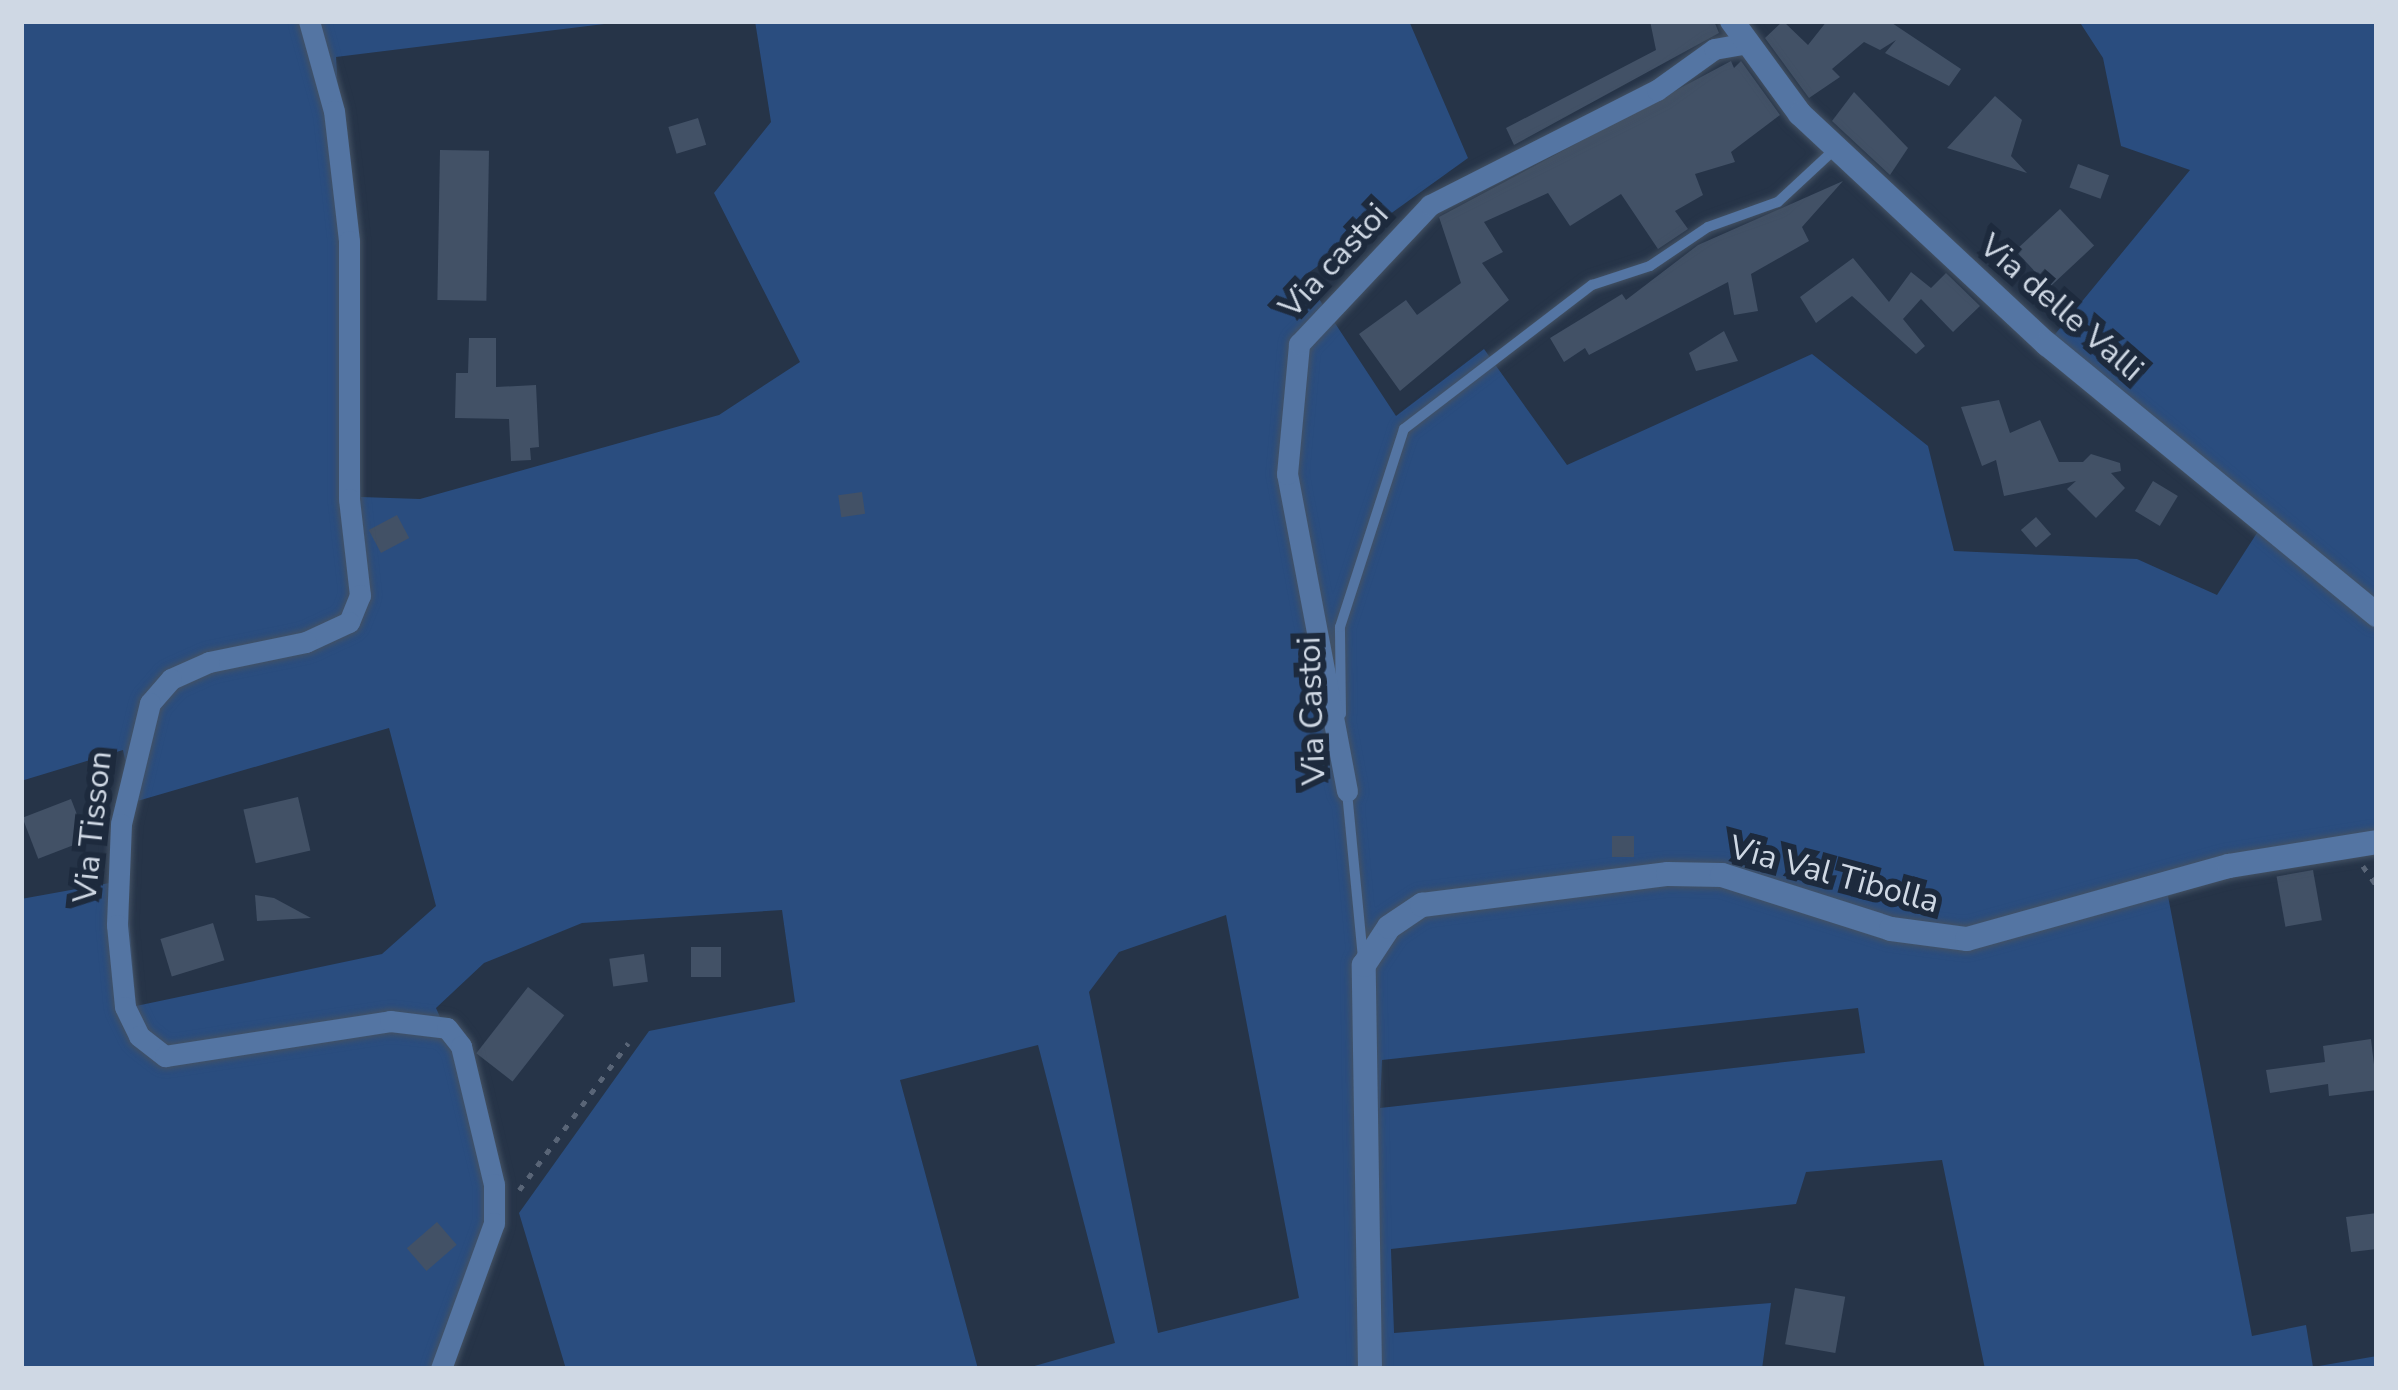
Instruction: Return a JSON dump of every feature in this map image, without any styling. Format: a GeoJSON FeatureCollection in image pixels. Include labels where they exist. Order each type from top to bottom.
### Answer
{"type":"FeatureCollection","features":[{"type":"Feature","properties":{"kind":"street","name":"Via Tisson"},"geometry":{"type":"LineString","coordinates":[[309,21],[334,111],[349,241],[349,500],[360,596],[349,622],[306,642],[208,662],[171,679],[150,703],[121,824],[117,925],[124,1006],[139,1036],[164,1056],[390,1021],[447,1028],[461,1046],[494,1184],[494,1223],[441,1369]]}},
{"type":"Feature","properties":{"kind":"street","name":"Via delle Valli"},"geometry":{"type":"LineString","coordinates":[[1732,21],[1836,147],[2047,344],[2377,615]]}},
{"type":"Feature","properties":{"kind":"street","name":"Via castoi"},"geometry":{"type":"LineString","coordinates":[[1347,791],[1287,474],[1299,344],[1430,205],[1657,90],[1714,49],[1748,44]]}},
{"type":"Feature","properties":{"kind":"street","name":"Via Val Tibolla"},"geometry":{"type":"LineString","coordinates":[[1364,965],[1389,927],[1441,900],[1722,875],[1892,929],[1967,939],[2229,866],[2377,842]]}},
{"type":"Feature","properties":{"kind":"street","name":"Via Castoi"},"geometry":{"type":"LineString","coordinates":[[1364,965],[1370,1369]]}},
{"type":"Feature","properties":{"kind":"lane","name":"Via Castoi"},"geometry":{"type":"LineString","coordinates":[[1364,965],[1347,791],[1340,627],[1404,429],[1574,297],[1650,266],[1708,226],[1778,202],[1836,147]]}},
{"type":"Feature","properties":{"kind":"path"},"geometry":{"type":"LineString","coordinates":[[494,1223],[628,1043]]}},
{"type":"Feature","properties":{"kind":"shaded area"},"geometry":{"type":"Polygon","coordinates":[[[21,21],[629,21],[336,57],[361,497],[420,499],[719,415],[800,362],[714,193],[771,122],[755,21],[1409,21],[1468,158],[1304,276],[1396,416],[1484,349],[1567,465],[1812,354],[1928,446],[1954,551],[2137,559],[2217,595],[2264,522],[2047,344],[2190,170],[2121,146],[2103,58],[2079,21],[2377,21],[2377,829],[2168,896],[2252,1336],[2306,1325],[2313,1367],[2377,1356],[2377,1369],[1985,1369],[1942,1160],[1806,1172],[1796,1204],[1391,1249],[1394,1333],[1771,1303],[1762,1369],[1024,1369],[1115,1343],[1038,1045],[900,1080],[978,1369],[566,1369],[519,1213],[649,1031],[795,1002],[782,910],[582,923],[484,963],[436,1008],[478,1103],[501,1229],[450,1369],[21,1369],[21,899],[126,880],[136,1006],[382,954],[436,906],[389,728],[134,802],[123,750],[21,781],[21,21]],[[1226,915],[1119,952],[1089,992],[1158,1333],[1299,1298],[1226,915]],[[1858,1008],[1382,1060],[1380,1108],[1865,1053],[1858,1008]]]}},
{"type":"Feature","properties":{"kind":"building"},"geometry":{"type":"Polygon","coordinates":[[[1650,21],[1714,21],[1719,33],[1514,145],[1506,128],[1656,50],[1650,21]]]}},
{"type":"Feature","properties":{"kind":"building"},"geometry":{"type":"Polygon","coordinates":[[[1783,21],[1808,45],[1827,21],[1889,21],[1961,69],[1949,86],[1885,53],[1896,40],[1880,50],[1864,42],[1832,69],[1840,77],[1809,98],[1765,38],[1783,21]]]}},
{"type":"Feature","properties":{"kind":"building"},"geometry":{"type":"Polygon","coordinates":[[[1731,61],[1734,68],[1741,61],[1780,115],[1731,152],[1735,162],[1695,174],[1703,195],[1675,211],[1688,229],[1658,249],[1621,194],[1570,226],[1548,193],[1484,222],[1503,252],[1482,263],[1509,300],[1400,391],[1359,334],[1406,300],[1417,315],[1461,283],[1439,217],[1731,61]]]}},
{"type":"Feature","properties":{"kind":"building"},"geometry":{"type":"Polygon","coordinates":[[[1854,92],[1908,148],[1890,175],[1832,121],[1854,92]]]}},
{"type":"Feature","properties":{"kind":"building"},"geometry":{"type":"Polygon","coordinates":[[[1995,96],[2022,120],[2011,156],[2027,173],[1947,148],[1995,96]]]}},
{"type":"Feature","properties":{"kind":"building"},"geometry":{"type":"Polygon","coordinates":[[[698,118],[706,145],[677,154],[668,127],[698,118]]]}},
{"type":"Feature","properties":{"kind":"building"},"geometry":{"type":"Polygon","coordinates":[[[440,150],[489,151],[486,301],[437,300],[440,150]]]}},
{"type":"Feature","properties":{"kind":"building"},"geometry":{"type":"Polygon","coordinates":[[[2078,164],[2109,175],[2100,199],[2069,187],[2078,164]]]}},
{"type":"Feature","properties":{"kind":"building"},"geometry":{"type":"Polygon","coordinates":[[[1843,181],[1802,227],[1809,241],[1751,274],[1758,311],[1734,315],[1728,282],[1589,355],[1585,348],[1564,362],[1550,338],[1622,294],[1626,300],[1698,245],[1843,181]]]}},
{"type":"Feature","properties":{"kind":"building"},"geometry":{"type":"Polygon","coordinates":[[[2060,209],[2094,246],[2049,287],[2015,251],[2060,209]]]}},
{"type":"Feature","properties":{"kind":"building"},"geometry":{"type":"Polygon","coordinates":[[[1853,258],[1889,302],[1911,272],[1931,288],[1946,273],[1980,306],[1953,332],[1921,299],[1903,319],[1925,346],[1916,354],[1852,296],[1816,323],[1800,297],[1853,258]]]}},
{"type":"Feature","properties":{"kind":"building"},"geometry":{"type":"Polygon","coordinates":[[[1724,331],[1738,361],[1696,371],[1689,353],[1724,331]]]}},
{"type":"Feature","properties":{"kind":"building"},"geometry":{"type":"Polygon","coordinates":[[[469,338],[496,338],[496,387],[536,385],[539,447],[530,448],[531,460],[511,461],[509,419],[455,418],[456,373],[468,373],[469,338]]]}},
{"type":"Feature","properties":{"kind":"building"},"geometry":{"type":"Polygon","coordinates":[[[1999,400],[2010,433],[2040,420],[2059,462],[2083,462],[2091,454],[2120,463],[2121,471],[2111,473],[2125,488],[2096,518],[2067,489],[2076,481],[2004,496],[1996,460],[1982,466],[1961,407],[1999,400]]]}},
{"type":"Feature","properties":{"kind":"building"},"geometry":{"type":"Polygon","coordinates":[[[2153,481],[2178,496],[2160,526],[2135,511],[2153,481]]]}},
{"type":"Feature","properties":{"kind":"building"},"geometry":{"type":"Polygon","coordinates":[[[862,492],[865,514],[841,517],[838,495],[862,492]]]}},
{"type":"Feature","properties":{"kind":"building"},"geometry":{"type":"Polygon","coordinates":[[[397,515],[409,538],[381,553],[369,530],[397,515]]]}},
{"type":"Feature","properties":{"kind":"building"},"geometry":{"type":"Polygon","coordinates":[[[2036,517],[2051,534],[2036,547],[2021,530],[2036,517]]]}},
{"type":"Feature","properties":{"kind":"building"},"geometry":{"type":"Polygon","coordinates":[[[298,797],[310,851],[256,863],[243,810],[298,797]]]}},
{"type":"Feature","properties":{"kind":"building"},"geometry":{"type":"Polygon","coordinates":[[[71,799],[87,840],[38,859],[22,818],[71,799]]]}},
{"type":"Feature","properties":{"kind":"building"},"geometry":{"type":"Polygon","coordinates":[[[1612,836],[1634,836],[1634,857],[1612,857],[1612,836]]]}},
{"type":"Feature","properties":{"kind":"building"},"geometry":{"type":"Polygon","coordinates":[[[2313,870],[2322,920],[2285,927],[2277,876],[2313,870]]]}},
{"type":"Feature","properties":{"kind":"building"},"geometry":{"type":"Polygon","coordinates":[[[255,895],[274,898],[311,918],[257,921],[255,895]]]}},
{"type":"Feature","properties":{"kind":"building"},"geometry":{"type":"Polygon","coordinates":[[[213,923],[224,960],[172,976],[160,939],[213,923]]]}},
{"type":"Feature","properties":{"kind":"building"},"geometry":{"type":"Polygon","coordinates":[[[691,947],[721,947],[721,977],[691,977],[691,947]]]}},
{"type":"Feature","properties":{"kind":"building"},"geometry":{"type":"Polygon","coordinates":[[[644,954],[648,982],[613,987],[609,959],[644,954]]]}},
{"type":"Feature","properties":{"kind":"building"},"geometry":{"type":"Polygon","coordinates":[[[528,987],[564,1015],[513,1082],[476,1053],[528,987]]]}},
{"type":"Feature","properties":{"kind":"building"},"geometry":{"type":"Polygon","coordinates":[[[2371,1039],[2377,1090],[2329,1096],[2328,1084],[2270,1093],[2266,1070],[2325,1062],[2323,1046],[2371,1039]]]}},
{"type":"Feature","properties":{"kind":"building"},"geometry":{"type":"Polygon","coordinates":[[[2377,1213],[2377,1249],[2351,1252],[2346,1217],[2377,1213]]]}},
{"type":"Feature","properties":{"kind":"building"},"geometry":{"type":"Polygon","coordinates":[[[437,1222],[457,1245],[426,1271],[407,1248],[437,1222]]]}},
{"type":"Feature","properties":{"kind":"building"},"geometry":{"type":"Polygon","coordinates":[[[1795,1288],[1845,1297],[1835,1353],[1785,1344],[1795,1288]]]}}]}
